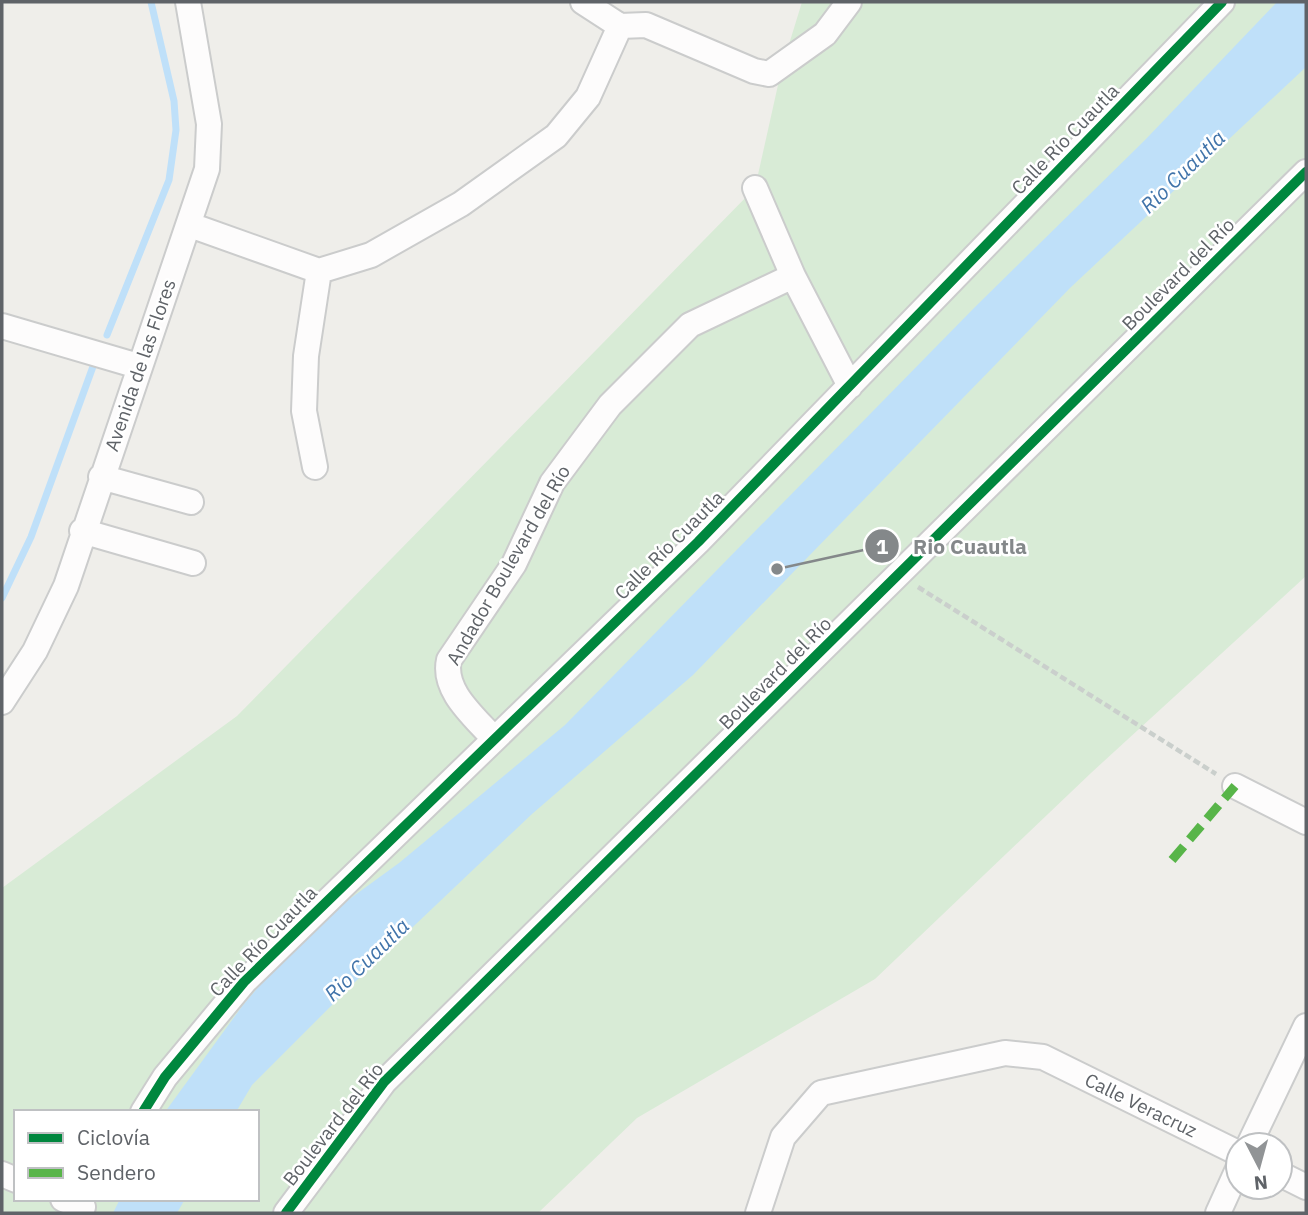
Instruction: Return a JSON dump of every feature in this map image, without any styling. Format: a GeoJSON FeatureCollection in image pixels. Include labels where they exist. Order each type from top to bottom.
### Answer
{"type":"FeatureCollection","features":[{"type":"Feature","properties":{"kind":"street"},"geometry":{"type":"LineString","coordinates":[[583,2],[620,26],[646,25],[754,71],[769,74],[825,34],[849,2]]}},
{"type":"Feature","properties":{"kind":"street","name":"Calle Río Cuautla"},"geometry":{"type":"LineString","coordinates":[[144,1110],[164,1077],[244,982],[698,542],[1222,2]]}},
{"type":"Feature","properties":{"kind":"street","name":"Avenida de las Flores"},"geometry":{"type":"LineString","coordinates":[[2,702],[35,651],[66,586],[82,531],[138,366],[190,225],[207,169],[209,124],[190,7]]}},
{"type":"Feature","properties":{"kind":"street"},"geometry":{"type":"LineString","coordinates":[[190,225],[319,271],[370,255],[461,204],[556,136],[587,97],[620,26]]}},
{"type":"Feature","properties":{"kind":"street","name":"Boulevard del Río"},"geometry":{"type":"LineString","coordinates":[[286,1213],[384,1082],[1306,172]]}},
{"type":"Feature","properties":{"kind":"street"},"geometry":{"type":"LineString","coordinates":[[755,188],[793,276],[850,386]]}},
{"type":"Feature","properties":{"kind":"street"},"geometry":{"type":"LineString","coordinates":[[315,467],[304,411],[306,356],[319,271]]}},
{"type":"Feature","properties":{"kind":"street","name":"Andador Boulevard del Río"},"geometry":{"type":"LineString","coordinates":[[494,739],[449,685],[446,672],[449,660],[514,564],[552,483],[610,405],[690,325],[793,276]]}},
{"type":"Feature","properties":{"kind":"street"},"geometry":{"type":"LineString","coordinates":[[2,326],[138,366]]}},
{"type":"Feature","properties":{"kind":"street"},"geometry":{"type":"LineString","coordinates":[[101,477],[191,502]]}},
{"type":"Feature","properties":{"kind":"street"},"geometry":{"type":"LineString","coordinates":[[82,531],[193,563]]}},
{"type":"Feature","properties":{"kind":"street"},"geometry":{"type":"LineString","coordinates":[[1235,786],[1306,822]]}},
{"type":"Feature","properties":{"kind":"street"},"geometry":{"type":"LineString","coordinates":[[1256,1131],[1306,1026]]}},
{"type":"Feature","properties":{"kind":"street","name":"Calle Veracruz"},"geometry":{"type":"LineString","coordinates":[[758,1213],[783,1137],[821,1093],[1005,1053],[1043,1057],[1224,1146]]}},
{"type":"Feature","properties":{"kind":"path"},"geometry":{"type":"LineString","coordinates":[[900,573],[939,603],[1235,786]]}},
{"type":"Feature","properties":{"kind":"green space"},"geometry":{"type":"Polygon","coordinates":[[[802,2],[1306,2],[1306,576],[1091,773],[875,979],[637,1118],[538,1213],[2,1213],[2,888],[237,716],[755,188],[782,67],[802,2]]]}},
{"type":"Feature","properties":{"kind":"water"},"geometry":{"type":"Polygon","coordinates":[[[1277,2],[1306,2],[1306,67],[1070,288],[693,675],[532,814],[357,980],[252,1085],[237,1110],[166,1110],[243,1005],[307,930],[399,863],[565,725],[975,307],[1145,140],[1277,2]]]}},
{"type":"Feature","properties":{"kind":"water"},"geometry":{"type":"Polygon","coordinates":[[[119,1201],[184,1201],[177,1213],[113,1213],[119,1201]]]}},
{"type":"Feature","properties":{"kind":"waterway"},"geometry":{"type":"LineString","coordinates":[[107,335],[169,180],[176,130],[174,101],[151,2]]}},
{"type":"Feature","properties":{"kind":"waterway"},"geometry":{"type":"LineString","coordinates":[[2,598],[31,537],[95,361]]}},
{"type":"Feature","properties":{"kind":"marked path"},"geometry":{"type":"LineString","coordinates":[[1172,860],[1235,786]]}},
{"type":"Feature","properties":{"kind":"cycle path"},"geometry":{"type":"LineString","coordinates":[[144,1110],[165,1077],[244,982],[698,542],[1222,2]]}},
{"type":"Feature","properties":{"kind":"cycle path"},"geometry":{"type":"LineString","coordinates":[[286,1213],[384,1082],[1306,172]]}},
{"type":"Feature","properties":{"kind":"place","name":"Rio Cuautla"},"geometry":{"type":"Point","coordinates":[777,569]}}]}
